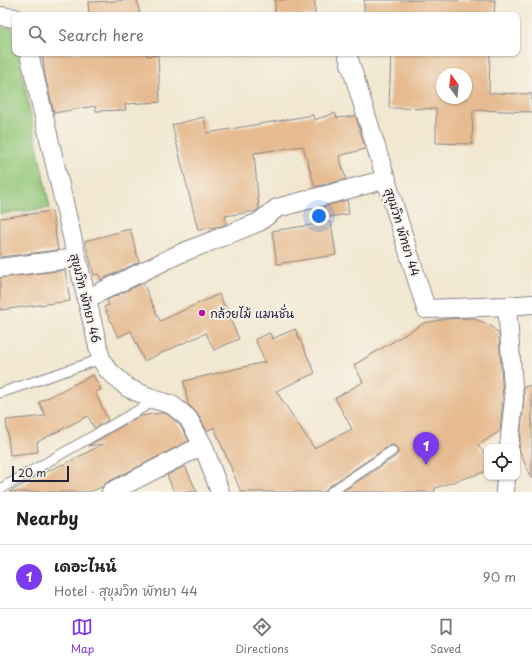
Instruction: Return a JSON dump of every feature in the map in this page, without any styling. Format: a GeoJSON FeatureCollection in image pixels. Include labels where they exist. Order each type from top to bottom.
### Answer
{"type":"FeatureCollection","features":[{"type":"Feature","properties":{"kind":"street"},"geometry":{"type":"LineString","coordinates":[[0,16],[12,18]]}},
{"type":"Feature","properties":{"kind":"street","name":"สุขุมวิท พัทยา 46"},"geometry":{"type":"LineString","coordinates":[[30,56],[86,299],[102,359],[107,369],[128,388],[172,405],[188,418],[203,445],[220,492]]}},
{"type":"Feature","properties":{"kind":"street","name":"สุขุมวิท พัทยา 44"},"geometry":{"type":"LineString","coordinates":[[348,56],[426,309],[532,304]]}},
{"type":"Feature","properties":{"kind":"street"},"geometry":{"type":"LineString","coordinates":[[86,299],[179,254],[259,222],[277,208],[386,179]]}},
{"type":"Feature","properties":{"kind":"street"},"geometry":{"type":"LineString","coordinates":[[0,268],[77,258]]}},
{"type":"Feature","properties":{"kind":"street"},"geometry":{"type":"LineString","coordinates":[[507,306],[514,399],[509,444]]}},
{"type":"Feature","properties":{"kind":"street"},"geometry":{"type":"LineString","coordinates":[[111,492],[203,445]]}},
{"type":"Feature","properties":{"kind":"street"},"geometry":{"type":"LineString","coordinates":[[505,492],[506,480]]}},
{"type":"Feature","properties":{"kind":"lane"},"geometry":{"type":"LineString","coordinates":[[0,393],[102,359]]}},
{"type":"Feature","properties":{"kind":"lane"},"geometry":{"type":"LineString","coordinates":[[0,489],[156,400]]}},
{"type":"Feature","properties":{"kind":"lane"},"geometry":{"type":"LineString","coordinates":[[331,492],[392,451]]}},
{"type":"Feature","properties":{"kind":"green space"},"geometry":{"type":"Polygon","coordinates":[[[0,27],[12,28],[12,56],[19,56],[50,208],[0,214],[0,27]]]}},
{"type":"Feature","properties":{"kind":"building"},"geometry":{"type":"Polygon","coordinates":[[[137,0],[139,12],[89,12],[88,2],[137,0]]]}},
{"type":"Feature","properties":{"kind":"building"},"geometry":{"type":"Polygon","coordinates":[[[275,0],[315,0],[315,12],[275,12],[275,0]]]}},
{"type":"Feature","properties":{"kind":"building"},"geometry":{"type":"Polygon","coordinates":[[[364,0],[495,0],[494,12],[364,12],[364,0]]]}},
{"type":"Feature","properties":{"kind":"building"},"geometry":{"type":"Polygon","coordinates":[[[42,56],[158,56],[160,102],[125,104],[126,110],[96,111],[95,106],[54,113],[45,75],[42,56]]]}},
{"type":"Feature","properties":{"kind":"building"},"geometry":{"type":"Polygon","coordinates":[[[391,56],[490,56],[489,93],[532,94],[532,112],[473,110],[472,144],[436,143],[436,109],[389,108],[391,56]]]}},
{"type":"Feature","properties":{"kind":"building"},"geometry":{"type":"Polygon","coordinates":[[[335,113],[337,118],[356,116],[365,149],[339,156],[346,179],[315,187],[303,146],[254,153],[259,209],[256,211],[225,216],[226,224],[198,230],[172,125],[204,117],[207,133],[313,115],[314,120],[335,113]]]}},
{"type":"Feature","properties":{"kind":"building"},"geometry":{"type":"Polygon","coordinates":[[[347,200],[349,214],[317,219],[316,209],[347,200]]]}},
{"type":"Feature","properties":{"kind":"building"},"geometry":{"type":"Polygon","coordinates":[[[52,211],[58,250],[0,257],[0,218],[52,211]]]}},
{"type":"Feature","properties":{"kind":"building"},"geometry":{"type":"Polygon","coordinates":[[[331,222],[336,255],[277,264],[272,231],[331,222]]]}},
{"type":"Feature","properties":{"kind":"building"},"geometry":{"type":"Polygon","coordinates":[[[130,229],[139,262],[101,280],[99,274],[94,275],[85,241],[130,229]]]}},
{"type":"Feature","properties":{"kind":"building"},"geometry":{"type":"Polygon","coordinates":[[[65,270],[70,301],[0,310],[0,278],[65,270]]]}},
{"type":"Feature","properties":{"kind":"building","name":"กล้วยไม้ แมนชั่น"},"geometry":{"type":"Polygon","coordinates":[[[143,283],[160,321],[219,294],[239,339],[214,350],[206,333],[144,361],[131,331],[118,337],[104,307],[109,305],[107,300],[143,283]]]}},
{"type":"Feature","properties":{"kind":"building"},"geometry":{"type":"Polygon","coordinates":[[[472,318],[490,325],[499,334],[503,399],[500,431],[478,445],[484,453],[484,472],[435,488],[435,492],[342,492],[396,456],[398,450],[392,445],[328,487],[325,492],[241,492],[214,427],[207,431],[197,413],[188,404],[184,381],[265,362],[255,339],[270,333],[272,339],[295,329],[315,373],[276,391],[314,448],[352,429],[335,398],[363,382],[354,365],[424,323],[446,319],[472,318]]]}},
{"type":"Feature","properties":{"kind":"building"},"geometry":{"type":"Polygon","coordinates":[[[93,375],[101,390],[95,392],[108,420],[94,428],[88,416],[37,442],[38,452],[10,455],[6,420],[46,416],[39,402],[93,375]]]}},
{"type":"Feature","properties":{"kind":"building"},"geometry":{"type":"Polygon","coordinates":[[[532,385],[532,479],[520,452],[524,387],[532,385]]]}},
{"type":"Feature","properties":{"kind":"building"},"geometry":{"type":"Polygon","coordinates":[[[162,413],[167,414],[180,425],[189,441],[106,483],[102,487],[89,492],[9,492],[30,481],[29,480],[63,465],[103,444],[88,446],[140,416],[162,413]]]}},
{"type":"Feature","properties":{"kind":"building"},"geometry":{"type":"Polygon","coordinates":[[[185,466],[197,492],[174,492],[167,475],[185,466]]]}},
{"type":"Feature","properties":{"kind":"place","name":"กล้วยไม้ แมนชั่น"},"geometry":{"type":"Point","coordinates":[202,313]}},
{"type":"Feature","properties":{"kind":"place","name":"เดอะไนน์"},"geometry":{"type":"Point","coordinates":[426,465]}}]}
